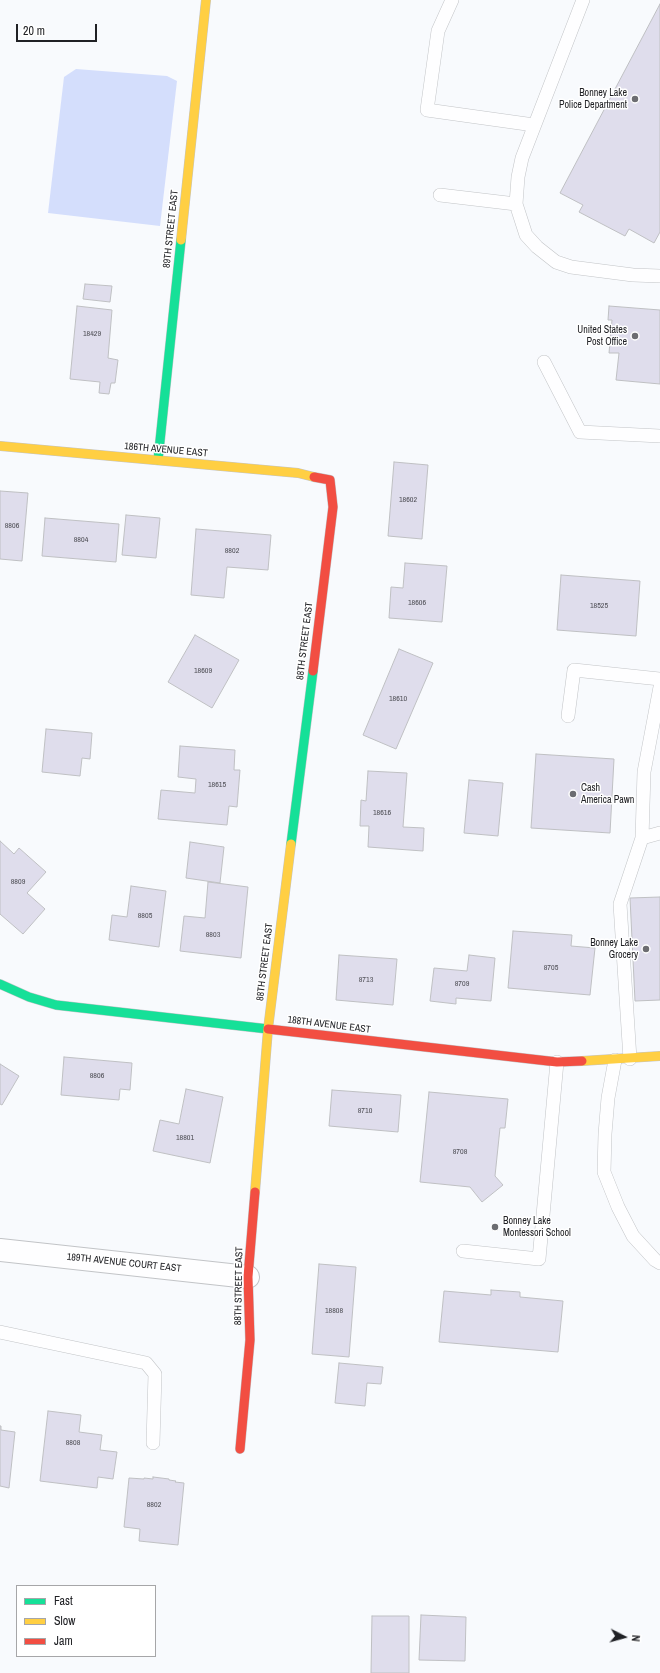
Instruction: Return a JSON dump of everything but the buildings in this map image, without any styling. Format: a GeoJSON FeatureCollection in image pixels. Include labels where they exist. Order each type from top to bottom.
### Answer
{"type":"FeatureCollection","features":[{"type":"Feature","properties":{"kind":"street","name":"89TH STREET EAST"},"geometry":{"type":"LineString","coordinates":[[158,460],[206,0]]}},
{"type":"Feature","properties":{"kind":"street","name":"186TH AVENUE EAST"},"geometry":{"type":"LineString","coordinates":[[0,446],[298,473],[330,480]]}},
{"type":"Feature","properties":{"kind":"street","name":"88TH STREET EAST"},"geometry":{"type":"LineString","coordinates":[[240,1449],[250,1340],[248,1277],[268,1029],[333,507],[330,480]]}},
{"type":"Feature","properties":{"kind":"street","name":"188TH AVENUE EAST"},"geometry":{"type":"LineString","coordinates":[[0,984],[29,997],[56,1005],[558,1062],[615,1060],[660,1056]]}},
{"type":"Feature","properties":{"kind":"street","name":"189TH AVENUE COURT EAST"},"geometry":{"type":"LineString","coordinates":[[0,1250],[248,1277]]}},
{"type":"Feature","properties":{"kind":"lane"},"geometry":{"type":"LineString","coordinates":[[452,0],[438,31],[427,110],[534,125]]}},
{"type":"Feature","properties":{"kind":"lane"},"geometry":{"type":"LineString","coordinates":[[582,0],[522,158],[518,177],[516,204],[526,235],[556,262],[571,267],[633,275],[660,276]]}},
{"type":"Feature","properties":{"kind":"lane"},"geometry":{"type":"LineString","coordinates":[[440,195],[516,204]]}},
{"type":"Feature","properties":{"kind":"lane"},"geometry":{"type":"LineString","coordinates":[[544,362],[580,432],[660,436]]}},
{"type":"Feature","properties":{"kind":"lane"},"geometry":{"type":"LineString","coordinates":[[568,716],[574,670],[660,679]]}},
{"type":"Feature","properties":{"kind":"lane"},"geometry":{"type":"LineString","coordinates":[[630,1059],[620,904],[642,838],[644,772],[660,687]]}},
{"type":"Feature","properties":{"kind":"lane"},"geometry":{"type":"LineString","coordinates":[[642,838],[660,833]]}},
{"type":"Feature","properties":{"kind":"lane"},"geometry":{"type":"LineString","coordinates":[[615,1060],[608,1098],[604,1172],[618,1207],[633,1236],[655,1260],[660,1263]]}},
{"type":"Feature","properties":{"kind":"lane"},"geometry":{"type":"LineString","coordinates":[[463,1251],[539,1259],[558,1062]]}},
{"type":"Feature","properties":{"kind":"lane"},"geometry":{"type":"LineString","coordinates":[[0,1332],[146,1363],[155,1374],[153,1443]]}},
{"type":"Feature","properties":{"kind":"shaded area"},"geometry":{"type":"Polygon","coordinates":[[[76,69],[167,76],[177,81],[160,226],[48,213],[64,77],[76,69]]]}},
{"type":"Feature","properties":{"kind":"traffic: fast"},"geometry":{"type":"LineString","coordinates":[[158,460],[181,240]]}},
{"type":"Feature","properties":{"kind":"traffic: fast"},"geometry":{"type":"LineString","coordinates":[[291,844],[313,671]]}},
{"type":"Feature","properties":{"kind":"traffic: fast"},"geometry":{"type":"LineString","coordinates":[[0,984],[29,997],[56,1005],[268,1029]]}},
{"type":"Feature","properties":{"kind":"traffic: slow"},"geometry":{"type":"LineString","coordinates":[[181,240],[206,0]]}},
{"type":"Feature","properties":{"kind":"traffic: slow"},"geometry":{"type":"LineString","coordinates":[[0,446],[298,473],[314,477]]}},
{"type":"Feature","properties":{"kind":"traffic: slow"},"geometry":{"type":"LineString","coordinates":[[255,1192],[268,1029],[291,844]]}},
{"type":"Feature","properties":{"kind":"traffic: slow"},"geometry":{"type":"LineString","coordinates":[[582,1061],[660,1056]]}},
{"type":"Feature","properties":{"kind":"traffic: jam"},"geometry":{"type":"LineString","coordinates":[[313,671],[333,507],[330,480],[314,477]]}},
{"type":"Feature","properties":{"kind":"traffic: jam"},"geometry":{"type":"LineString","coordinates":[[268,1029],[557,1062],[582,1061]]}},
{"type":"Feature","properties":{"kind":"traffic: jam"},"geometry":{"type":"LineString","coordinates":[[240,1449],[250,1340],[248,1277],[255,1192]]}},
{"type":"Feature","properties":{"kind":"place","name":"Bonney Lake Police Department"},"geometry":{"type":"Point","coordinates":[635,99]}},
{"type":"Feature","properties":{"kind":"place","name":"United States Post Office"},"geometry":{"type":"Point","coordinates":[635,336]}},
{"type":"Feature","properties":{"kind":"place","name":"Cash America Pawn"},"geometry":{"type":"Point","coordinates":[573,794]}},
{"type":"Feature","properties":{"kind":"place","name":"Bonney Lake Grocery"},"geometry":{"type":"Point","coordinates":[646,949]}},
{"type":"Feature","properties":{"kind":"place","name":"Bonney Lake Montessori School"},"geometry":{"type":"Point","coordinates":[495,1227]}}]}
